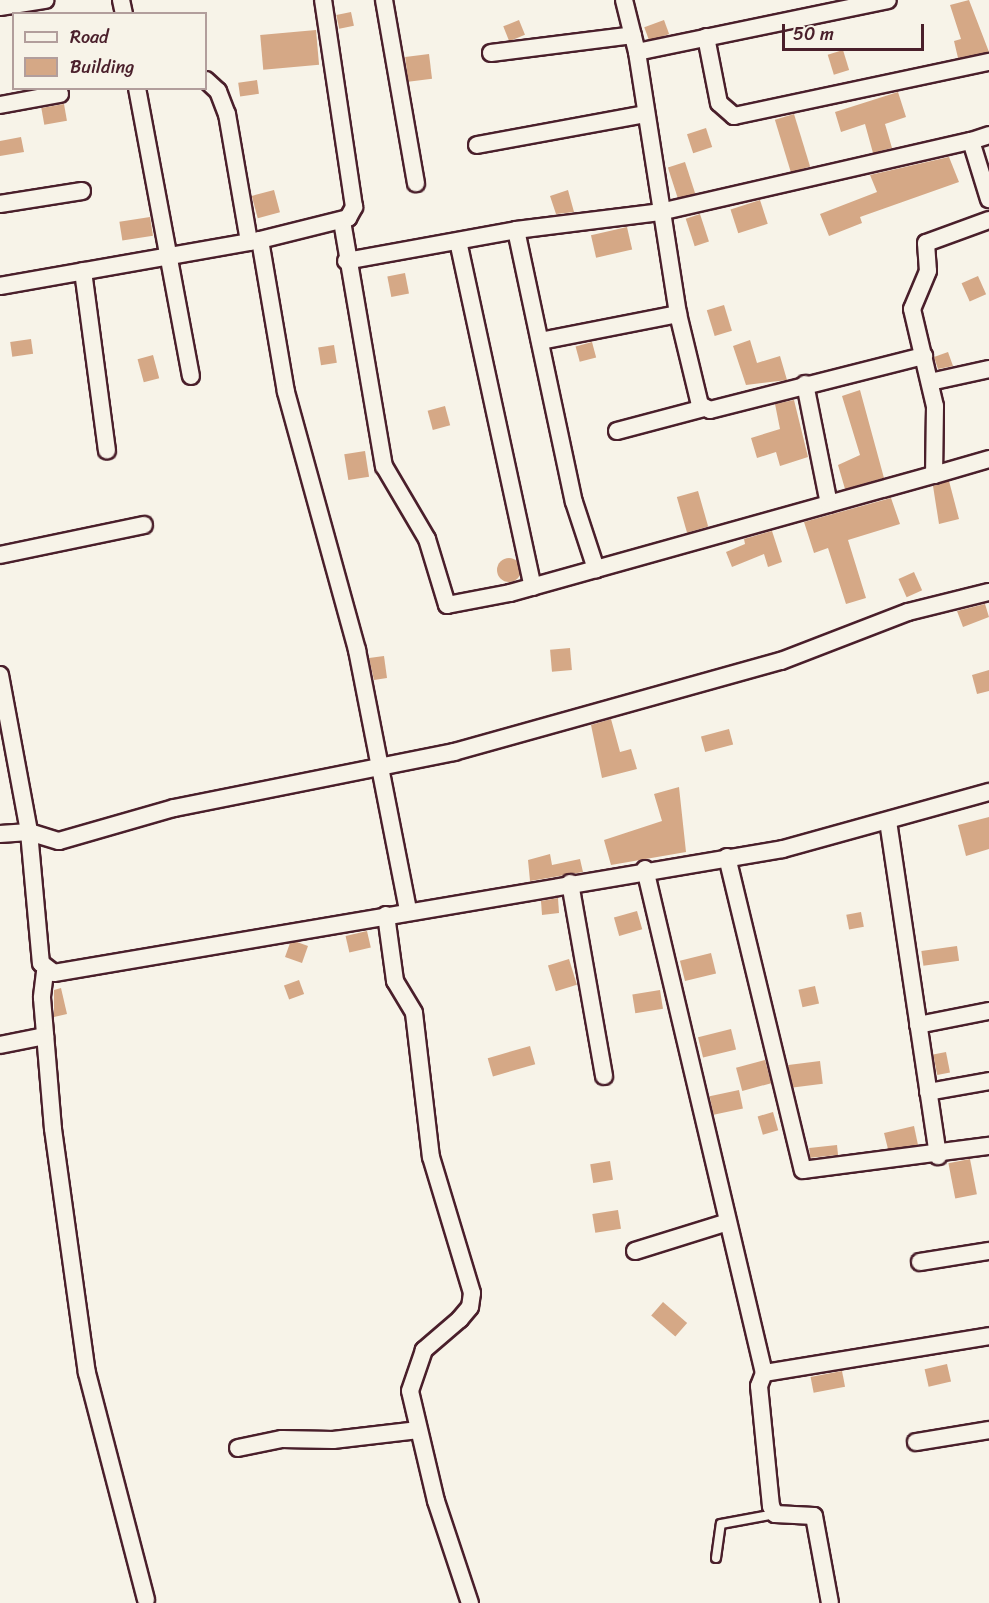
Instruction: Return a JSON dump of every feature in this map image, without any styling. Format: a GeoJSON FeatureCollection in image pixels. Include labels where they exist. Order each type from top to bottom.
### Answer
{"type":"FeatureCollection","features":[{"type":"Feature","properties":{"kind":"street"},"geometry":{"type":"LineString","coordinates":[[0,7],[45,0]]}},
{"type":"Feature","properties":{"kind":"street"},"geometry":{"type":"LineString","coordinates":[[0,286],[255,241],[342,221],[354,207],[323,0]]}},
{"type":"Feature","properties":{"kind":"street"},"geometry":{"type":"LineString","coordinates":[[384,0],[416,183]]}},
{"type":"Feature","properties":{"kind":"street"},"geometry":{"type":"LineString","coordinates":[[624,0],[637,52],[660,212],[678,314],[692,385],[704,408]]}},
{"type":"Feature","properties":{"kind":"street"},"geometry":{"type":"LineString","coordinates":[[637,52],[888,0]]}},
{"type":"Feature","properties":{"kind":"street"},"geometry":{"type":"LineString","coordinates":[[491,53],[633,35]]}},
{"type":"Feature","properties":{"kind":"street"},"geometry":{"type":"LineString","coordinates":[[706,37],[719,104],[734,116],[989,62]]}},
{"type":"Feature","properties":{"kind":"street"},"geometry":{"type":"LineString","coordinates":[[207,81],[218,91],[227,114],[286,392],[346,602],[408,910]]}},
{"type":"Feature","properties":{"kind":"street"},"geometry":{"type":"LineString","coordinates":[[137,90],[192,376]]}},
{"type":"Feature","properties":{"kind":"street"},"geometry":{"type":"LineString","coordinates":[[0,105],[60,94]]}},
{"type":"Feature","properties":{"kind":"street"},"geometry":{"type":"LineString","coordinates":[[477,145],[646,114]]}},
{"type":"Feature","properties":{"kind":"street"},"geometry":{"type":"LineString","coordinates":[[346,261],[516,230],[660,212],[989,135]]}},
{"type":"Feature","properties":{"kind":"street"},"geometry":{"type":"LineString","coordinates":[[971,141],[989,199]]}},
{"type":"Feature","properties":{"kind":"street"},"geometry":{"type":"LineString","coordinates":[[0,204],[82,191]]}},
{"type":"Feature","properties":{"kind":"street"},"geometry":{"type":"LineString","coordinates":[[934,475],[930,382],[912,299],[928,271],[926,243],[989,220]]}},
{"type":"Feature","properties":{"kind":"street"},"geometry":{"type":"LineString","coordinates":[[342,221],[346,261],[384,466],[427,539],[447,605],[533,587],[989,459]]}},
{"type":"Feature","properties":{"kind":"street"},"geometry":{"type":"LineString","coordinates":[[516,230],[574,502],[596,569]]}},
{"type":"Feature","properties":{"kind":"street"},"geometry":{"type":"LineString","coordinates":[[458,241],[533,587]]}},
{"type":"Feature","properties":{"kind":"street"},"geometry":{"type":"LineString","coordinates":[[83,271],[107,450]]}},
{"type":"Feature","properties":{"kind":"street"},"geometry":{"type":"LineString","coordinates":[[540,341],[678,314]]}},
{"type":"Feature","properties":{"kind":"street"},"geometry":{"type":"LineString","coordinates":[[617,431],[924,356]]}},
{"type":"Feature","properties":{"kind":"street"},"geometry":{"type":"LineString","coordinates":[[930,382],[989,369]]}},
{"type":"Feature","properties":{"kind":"street"},"geometry":{"type":"LineString","coordinates":[[805,384],[829,504]]}},
{"type":"Feature","properties":{"kind":"street"},"geometry":{"type":"LineString","coordinates":[[0,555],[144,525]]}},
{"type":"Feature","properties":{"kind":"street"},"geometry":{"type":"LineString","coordinates":[[0,834],[29,832],[59,841],[129,818],[523,735],[781,661],[908,612],[989,592]]}},
{"type":"Feature","properties":{"kind":"street"},"geometry":{"type":"LineString","coordinates":[[0,675],[29,832],[45,972],[45,1036],[61,1203],[87,1373],[146,1599]]}},
{"type":"Feature","properties":{"kind":"street"},"geometry":{"type":"LineString","coordinates":[[45,972],[128,963],[408,910],[727,857],[888,821],[989,792]]}},
{"type":"Feature","properties":{"kind":"street"},"geometry":{"type":"LineString","coordinates":[[888,821],[938,1156]]}},
{"type":"Feature","properties":{"kind":"street"},"geometry":{"type":"LineString","coordinates":[[727,857],[770,1018],[799,1163],[813,1170],[938,1156],[989,1146]]}},
{"type":"Feature","properties":{"kind":"street"},"geometry":{"type":"LineString","coordinates":[[645,869],[764,1373],[759,1386],[776,1514],[814,1516],[830,1603]]}},
{"type":"Feature","properties":{"kind":"street"},"geometry":{"type":"LineString","coordinates":[[570,883],[604,1076]]}},
{"type":"Feature","properties":{"kind":"street"},"geometry":{"type":"LineString","coordinates":[[386,915],[394,981],[414,1012],[431,1158],[472,1293],[470,1307],[424,1350],[414,1370],[410,1391],[418,1430],[470,1603]]}},
{"type":"Feature","properties":{"kind":"street"},"geometry":{"type":"LineString","coordinates":[[918,1025],[989,1011]]}},
{"type":"Feature","properties":{"kind":"street"},"geometry":{"type":"LineString","coordinates":[[0,1045],[45,1036]]}},
{"type":"Feature","properties":{"kind":"street"},"geometry":{"type":"LineString","coordinates":[[928,1092],[989,1082]]}},
{"type":"Feature","properties":{"kind":"street"},"geometry":{"type":"LineString","coordinates":[[635,1251],[728,1222]]}},
{"type":"Feature","properties":{"kind":"street"},"geometry":{"type":"LineString","coordinates":[[920,1262],[989,1251]]}},
{"type":"Feature","properties":{"kind":"street"},"geometry":{"type":"LineString","coordinates":[[764,1373],[989,1338]]}},
{"type":"Feature","properties":{"kind":"street"},"geometry":{"type":"LineString","coordinates":[[238,1448],[282,1439],[333,1440],[418,1430]]}},
{"type":"Feature","properties":{"kind":"street"},"geometry":{"type":"LineString","coordinates":[[916,1442],[989,1430]]}},
{"type":"Feature","properties":{"kind":"lane"},"geometry":{"type":"LineString","coordinates":[[716,1558],[721,1524],[776,1514]]}},
{"type":"Feature","properties":{"kind":"building"},"geometry":{"type":"Polygon","coordinates":[[[969,0],[989,52],[958,58],[954,41],[961,39],[950,5],[969,0]]]}},
{"type":"Feature","properties":{"kind":"building"},"geometry":{"type":"Polygon","coordinates":[[[351,12],[354,26],[339,29],[336,15],[351,12]]]}},
{"type":"Feature","properties":{"kind":"building"},"geometry":{"type":"Polygon","coordinates":[[[519,20],[525,35],[509,41],[503,26],[519,20]]]}},
{"type":"Feature","properties":{"kind":"building"},"geometry":{"type":"Polygon","coordinates":[[[664,20],[669,34],[649,41],[644,27],[664,20]]]}},
{"type":"Feature","properties":{"kind":"building"},"geometry":{"type":"Polygon","coordinates":[[[316,30],[319,65],[263,70],[260,35],[316,30]]]}},
{"type":"Feature","properties":{"kind":"building"},"geometry":{"type":"Polygon","coordinates":[[[843,50],[849,70],[834,75],[828,55],[843,50]]]}},
{"type":"Feature","properties":{"kind":"building"},"geometry":{"type":"Polygon","coordinates":[[[429,54],[432,79],[408,82],[405,57],[429,54]]]}},
{"type":"Feature","properties":{"kind":"building"},"geometry":{"type":"Polygon","coordinates":[[[257,80],[259,94],[240,97],[238,83],[257,80]]]}},
{"type":"Feature","properties":{"kind":"building"},"geometry":{"type":"Polygon","coordinates":[[[898,92],[906,117],[885,124],[892,148],[873,153],[865,124],[841,132],[835,112],[898,92]]]}},
{"type":"Feature","properties":{"kind":"building"},"geometry":{"type":"Polygon","coordinates":[[[64,104],[67,121],[44,125],[41,108],[64,104]]]}},
{"type":"Feature","properties":{"kind":"building"},"geometry":{"type":"Polygon","coordinates":[[[794,114],[810,167],[791,172],[775,120],[794,114]]]}},
{"type":"Feature","properties":{"kind":"building"},"geometry":{"type":"Polygon","coordinates":[[[706,128],[712,147],[693,153],[687,134],[706,128]]]}},
{"type":"Feature","properties":{"kind":"building"},"geometry":{"type":"Polygon","coordinates":[[[21,137],[24,152],[0,156],[0,141],[21,137]]]}},
{"type":"Feature","properties":{"kind":"building"},"geometry":{"type":"Polygon","coordinates":[[[949,157],[959,182],[860,217],[862,223],[829,236],[820,214],[877,192],[870,175],[949,157]]]}},
{"type":"Feature","properties":{"kind":"building"},"geometry":{"type":"Polygon","coordinates":[[[685,162],[695,193],[678,199],[668,168],[685,162]]]}},
{"type":"Feature","properties":{"kind":"building"},"geometry":{"type":"Polygon","coordinates":[[[274,190],[280,212],[258,218],[252,196],[274,190]]]}},
{"type":"Feature","properties":{"kind":"building"},"geometry":{"type":"Polygon","coordinates":[[[568,190],[574,212],[556,214],[550,196],[568,190]]]}},
{"type":"Feature","properties":{"kind":"building"},"geometry":{"type":"Polygon","coordinates":[[[760,200],[768,224],[738,233],[731,210],[760,200]]]}},
{"type":"Feature","properties":{"kind":"building"},"geometry":{"type":"Polygon","coordinates":[[[700,214],[709,242],[695,246],[686,219],[700,214]]]}},
{"type":"Feature","properties":{"kind":"building"},"geometry":{"type":"Polygon","coordinates":[[[150,217],[153,236],[122,241],[119,222],[150,217]]]}},
{"type":"Feature","properties":{"kind":"building"},"geometry":{"type":"Polygon","coordinates":[[[627,227],[632,249],[596,258],[591,235],[627,227]]]}},
{"type":"Feature","properties":{"kind":"building"},"geometry":{"type":"Polygon","coordinates":[[[405,273],[409,294],[391,297],[387,276],[405,273]]]}},
{"type":"Feature","properties":{"kind":"building"},"geometry":{"type":"Polygon","coordinates":[[[978,276],[986,294],[970,302],[962,283],[978,276]]]}},
{"type":"Feature","properties":{"kind":"building"},"geometry":{"type":"Polygon","coordinates":[[[724,305],[732,331],[715,336],[707,310],[724,305]]]}},
{"type":"Feature","properties":{"kind":"building"},"geometry":{"type":"Polygon","coordinates":[[[31,339],[33,354],[12,357],[10,342],[31,339]]]}},
{"type":"Feature","properties":{"kind":"building"},"geometry":{"type":"Polygon","coordinates":[[[750,340],[757,363],[780,356],[787,380],[746,385],[733,346],[750,340]]]}},
{"type":"Feature","properties":{"kind":"building"},"geometry":{"type":"Polygon","coordinates":[[[592,342],[596,357],[580,362],[576,346],[592,342]]]}},
{"type":"Feature","properties":{"kind":"building"},"geometry":{"type":"Polygon","coordinates":[[[334,345],[337,363],[321,365],[318,348],[334,345]]]}},
{"type":"Feature","properties":{"kind":"building"},"geometry":{"type":"Polygon","coordinates":[[[948,352],[953,366],[938,369],[934,357],[948,352]]]}},
{"type":"Feature","properties":{"kind":"building"},"geometry":{"type":"Polygon","coordinates":[[[153,355],[159,378],[144,382],[138,359],[153,355]]]}},
{"type":"Feature","properties":{"kind":"building"},"geometry":{"type":"Polygon","coordinates":[[[860,390],[884,478],[845,489],[838,465],[860,455],[842,396],[860,390]]]}},
{"type":"Feature","properties":{"kind":"building"},"geometry":{"type":"Polygon","coordinates":[[[794,400],[808,457],[780,466],[776,452],[757,458],[751,438],[780,429],[775,404],[794,400]]]}},
{"type":"Feature","properties":{"kind":"building"},"geometry":{"type":"Polygon","coordinates":[[[445,406],[450,425],[433,430],[428,411],[445,406]]]}},
{"type":"Feature","properties":{"kind":"building"},"geometry":{"type":"Polygon","coordinates":[[[365,451],[369,477],[348,480],[344,454],[365,451]]]}},
{"type":"Feature","properties":{"kind":"building"},"geometry":{"type":"Polygon","coordinates":[[[949,481],[959,519],[939,524],[933,486],[949,481]]]}},
{"type":"Feature","properties":{"kind":"building"},"geometry":{"type":"Polygon","coordinates":[[[698,491],[708,527],[687,533],[677,497],[698,491]]]}},
{"type":"Feature","properties":{"kind":"building"},"geometry":{"type":"Polygon","coordinates":[[[891,498],[900,524],[848,540],[866,598],[846,604],[828,548],[814,553],[804,522],[891,498]]]}},
{"type":"Feature","properties":{"kind":"building"},"geometry":{"type":"Polygon","coordinates":[[[772,531],[782,562],[768,567],[764,554],[732,567],[726,552],[745,544],[744,539],[772,531]]]}},
{"type":"Feature","properties":{"kind":"building"},"geometry":{"type":"Polygon","coordinates":[[[509,558],[514,559],[520,565],[520,575],[514,581],[509,582],[504,581],[498,575],[497,570],[498,565],[504,559],[509,558]]]}},
{"type":"Feature","properties":{"kind":"building"},"geometry":{"type":"Polygon","coordinates":[[[914,572],[922,590],[907,597],[898,579],[914,572]]]}},
{"type":"Feature","properties":{"kind":"building"},"geometry":{"type":"Polygon","coordinates":[[[985,604],[989,617],[963,627],[957,611],[985,604]]]}},
{"type":"Feature","properties":{"kind":"building"},"geometry":{"type":"Polygon","coordinates":[[[570,648],[572,670],[552,672],[550,650],[570,648]]]}},
{"type":"Feature","properties":{"kind":"building"},"geometry":{"type":"Polygon","coordinates":[[[384,656],[387,678],[374,680],[369,658],[384,656]]]}},
{"type":"Feature","properties":{"kind":"building"},"geometry":{"type":"Polygon","coordinates":[[[989,670],[989,691],[977,694],[972,675],[989,670]]]}},
{"type":"Feature","properties":{"kind":"building"},"geometry":{"type":"Polygon","coordinates":[[[611,719],[620,752],[631,749],[637,769],[602,778],[591,725],[611,719]]]}},
{"type":"Feature","properties":{"kind":"building"},"geometry":{"type":"Polygon","coordinates":[[[729,729],[733,744],[705,752],[701,737],[729,729]]]}},
{"type":"Feature","properties":{"kind":"building"},"geometry":{"type":"Polygon","coordinates":[[[679,787],[686,852],[611,865],[604,840],[662,821],[654,794],[679,787]]]}},
{"type":"Feature","properties":{"kind":"building"},"geometry":{"type":"Polygon","coordinates":[[[989,817],[989,849],[966,856],[958,825],[989,817]]]}},
{"type":"Feature","properties":{"kind":"building"},"geometry":{"type":"Polygon","coordinates":[[[550,854],[552,865],[580,859],[583,872],[530,881],[528,860],[550,854]]]}},
{"type":"Feature","properties":{"kind":"building"},"geometry":{"type":"Polygon","coordinates":[[[558,898],[559,913],[542,915],[541,901],[558,898]]]}},
{"type":"Feature","properties":{"kind":"building"},"geometry":{"type":"Polygon","coordinates":[[[637,911],[642,929],[619,936],[614,918],[637,911]]]}},
{"type":"Feature","properties":{"kind":"building"},"geometry":{"type":"Polygon","coordinates":[[[861,912],[864,927],[849,930],[846,915],[861,912]]]}},
{"type":"Feature","properties":{"kind":"building"},"geometry":{"type":"Polygon","coordinates":[[[367,931],[371,948],[349,953],[346,936],[367,931]]]}},
{"type":"Feature","properties":{"kind":"building"},"geometry":{"type":"Polygon","coordinates":[[[297,942],[308,946],[302,963],[285,957],[290,943],[297,942]]]}},
{"type":"Feature","properties":{"kind":"building"},"geometry":{"type":"Polygon","coordinates":[[[957,946],[959,961],[923,966],[921,951],[957,946]]]}},
{"type":"Feature","properties":{"kind":"building"},"geometry":{"type":"Polygon","coordinates":[[[711,953],[716,973],[685,981],[680,961],[711,953]]]}},
{"type":"Feature","properties":{"kind":"building"},"geometry":{"type":"Polygon","coordinates":[[[569,959],[577,985],[556,991],[548,965],[569,959]]]}},
{"type":"Feature","properties":{"kind":"building"},"geometry":{"type":"Polygon","coordinates":[[[299,980],[304,994],[289,1000],[284,985],[299,980]]]}},
{"type":"Feature","properties":{"kind":"building"},"geometry":{"type":"Polygon","coordinates":[[[815,986],[819,1004],[802,1007],[798,990],[815,986]]]}},
{"type":"Feature","properties":{"kind":"building"},"geometry":{"type":"Polygon","coordinates":[[[61,988],[67,1014],[54,1017],[54,990],[61,988]]]}},
{"type":"Feature","properties":{"kind":"building"},"geometry":{"type":"Polygon","coordinates":[[[660,990],[663,1009],[635,1013],[632,994],[660,990]]]}},
{"type":"Feature","properties":{"kind":"building"},"geometry":{"type":"Polygon","coordinates":[[[731,1029],[736,1049],[703,1058],[698,1037],[731,1029]]]}},
{"type":"Feature","properties":{"kind":"building"},"geometry":{"type":"Polygon","coordinates":[[[530,1046],[535,1064],[493,1076],[488,1058],[530,1046]]]}},
{"type":"Feature","properties":{"kind":"building"},"geometry":{"type":"Polygon","coordinates":[[[946,1052],[950,1073],[937,1075],[933,1054],[946,1052]]]}},
{"type":"Feature","properties":{"kind":"building"},"geometry":{"type":"Polygon","coordinates":[[[765,1060],[771,1083],[742,1091],[736,1068],[765,1060]]]}},
{"type":"Feature","properties":{"kind":"building"},"geometry":{"type":"Polygon","coordinates":[[[820,1061],[823,1084],[791,1088],[788,1065],[820,1061]]]}},
{"type":"Feature","properties":{"kind":"building"},"geometry":{"type":"Polygon","coordinates":[[[739,1090],[743,1109],[714,1115],[710,1096],[739,1090]]]}},
{"type":"Feature","properties":{"kind":"building"},"geometry":{"type":"Polygon","coordinates":[[[773,1112],[778,1130],[763,1135],[758,1116],[773,1112]]]}},
{"type":"Feature","properties":{"kind":"building"},"geometry":{"type":"Polygon","coordinates":[[[914,1126],[918,1145],[888,1149],[884,1133],[914,1126]]]}},
{"type":"Feature","properties":{"kind":"building"},"geometry":{"type":"Polygon","coordinates":[[[837,1145],[838,1155],[810,1158],[809,1148],[837,1145]]]}},
{"type":"Feature","properties":{"kind":"building"},"geometry":{"type":"Polygon","coordinates":[[[970,1159],[977,1194],[955,1199],[948,1163],[970,1159]]]}},
{"type":"Feature","properties":{"kind":"building"},"geometry":{"type":"Polygon","coordinates":[[[610,1161],[613,1180],[593,1183],[590,1164],[610,1161]]]}},
{"type":"Feature","properties":{"kind":"building"},"geometry":{"type":"Polygon","coordinates":[[[618,1210],[621,1229],[595,1233],[592,1214],[618,1210]]]}},
{"type":"Feature","properties":{"kind":"building"},"geometry":{"type":"Polygon","coordinates":[[[663,1302],[687,1323],[675,1337],[651,1316],[663,1302]]]}},
{"type":"Feature","properties":{"kind":"building"},"geometry":{"type":"Polygon","coordinates":[[[947,1364],[951,1382],[929,1387],[925,1369],[947,1364]]]}},
{"type":"Feature","properties":{"kind":"building"},"geometry":{"type":"Polygon","coordinates":[[[842,1371],[845,1387],[814,1393],[811,1377],[842,1371]]]}}]}
